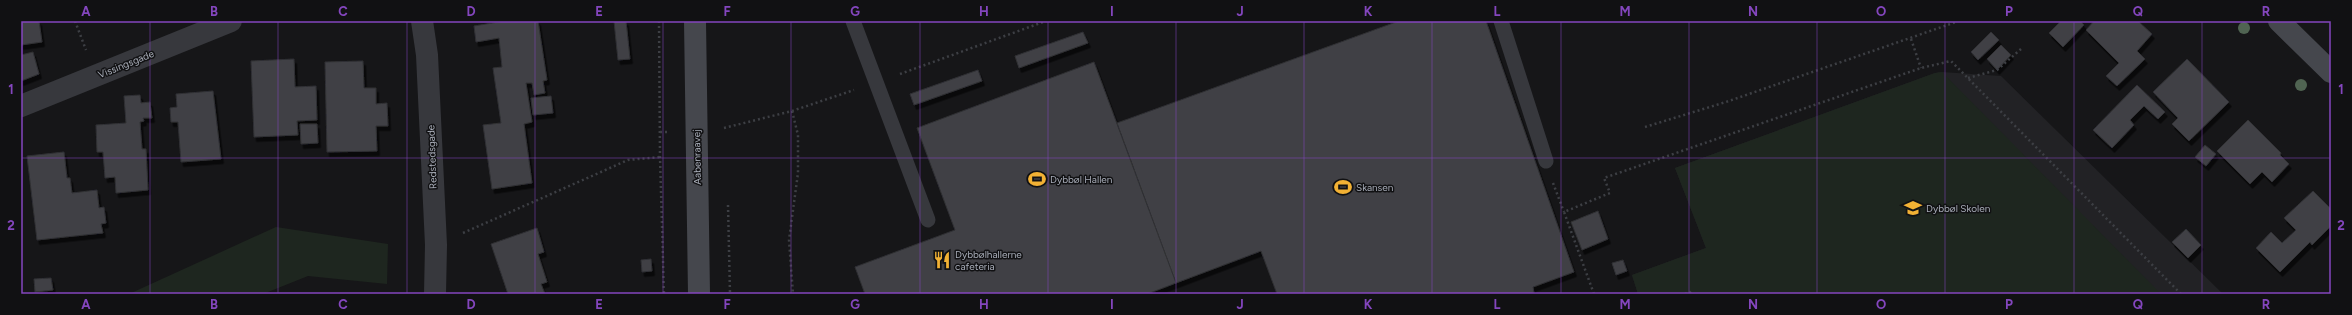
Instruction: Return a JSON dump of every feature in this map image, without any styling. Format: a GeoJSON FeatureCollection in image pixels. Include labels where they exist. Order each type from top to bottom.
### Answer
{"type":"FeatureCollection","features":[{"type":"Feature","properties":{"kind":"street","name":"Vissingsgade"},"geometry":{"type":"LineString","coordinates":[[21,106],[231,21]]}},
{"type":"Feature","properties":{"kind":"street","name":"Redstedsgade"},"geometry":{"type":"LineString","coordinates":[[422,21],[427,55],[436,245],[435,294]]}},
{"type":"Feature","properties":{"kind":"street","name":"Aabenraavej"},"geometry":{"type":"LineString","coordinates":[[694,21],[699,294]]}},
{"type":"Feature","properties":{"kind":"street"},"geometry":{"type":"LineString","coordinates":[[2279,21],[2331,72]]}},
{"type":"Feature","properties":{"kind":"lane"},"geometry":{"type":"LineString","coordinates":[[852,21],[928,220]]}},
{"type":"Feature","properties":{"kind":"lane"},"geometry":{"type":"LineString","coordinates":[[1501,21],[1546,161]]}},
{"type":"Feature","properties":{"kind":"path"},"geometry":{"type":"LineString","coordinates":[[659,21],[660,158],[664,294]]}},
{"type":"Feature","properties":{"kind":"path"},"geometry":{"type":"LineString","coordinates":[[1645,127],[1726,102],[1874,49],[1911,39],[1956,22]]}},
{"type":"Feature","properties":{"kind":"path"},"geometry":{"type":"LineString","coordinates":[[1911,39],[1921,68]]}},
{"type":"Feature","properties":{"kind":"path"},"geometry":{"type":"LineString","coordinates":[[1968,78],[1998,70],[2021,49]]}},
{"type":"Feature","properties":{"kind":"path"},"geometry":{"type":"LineString","coordinates":[[1564,212],[1610,192],[1604,178],[1921,68],[1951,61],[2181,294]]}},
{"type":"Feature","properties":{"kind":"path"},"geometry":{"type":"LineString","coordinates":[[792,111],[798,135],[798,173],[789,240],[792,294]]}},
{"type":"Feature","properties":{"kind":"path"},"geometry":{"type":"LineString","coordinates":[[436,245],[628,160],[660,158]]}},
{"type":"Feature","properties":{"kind":"path"},"geometry":{"type":"LineString","coordinates":[[1546,161],[1594,294]]}},
{"type":"Feature","properties":{"kind":"path"},"geometry":{"type":"LineString","coordinates":[[1685,294],[1690,292],[1691,294]]}},
{"type":"Feature","properties":{"kind":"shaded area","name":"Dybbøl Skolen"},"geometry":{"type":"Polygon","coordinates":[[[1942,72],[2001,76],[2223,294],[1638,294],[1632,275],[1706,248],[1675,168],[1935,73],[1942,72]]]}},
{"type":"Feature","properties":{"kind":"shaded area","name":"Dybbøl Skolen"},"geometry":{"type":"Polygon","coordinates":[[[1942,72],[2161,294],[1638,294],[1632,275],[1706,248],[1675,168],[1935,73],[1942,72]]]}},
{"type":"Feature","properties":{"kind":"shaded area"},"geometry":{"type":"Polygon","coordinates":[[[276,227],[388,244],[387,284],[308,276],[263,294],[129,294],[276,227]]]}},
{"type":"Feature","properties":{"kind":"building"},"geometry":{"type":"Polygon","coordinates":[[[21,21],[39,21],[42,42],[21,45],[21,21]]]}},
{"type":"Feature","properties":{"kind":"building"},"geometry":{"type":"Polygon","coordinates":[[[505,21],[538,21],[547,80],[543,81],[545,93],[534,95],[532,83],[526,83],[532,122],[524,124],[532,183],[492,189],[483,125],[501,123],[493,68],[502,67],[499,38],[476,42],[474,26],[505,21]]]}},
{"type":"Feature","properties":{"kind":"building"},"geometry":{"type":"Polygon","coordinates":[[[614,21],[626,21],[630,59],[618,60],[614,21]]]}},
{"type":"Feature","properties":{"kind":"building","name":"Skansen"},"geometry":{"type":"Polygon","coordinates":[[[1399,21],[1486,21],[1574,272],[1533,287],[1534,293],[1530,294],[1277,294],[1261,251],[1176,283],[1117,123],[1399,21]]]}},
{"type":"Feature","properties":{"kind":"building"},"geometry":{"type":"Polygon","coordinates":[[[2061,21],[2080,21],[2084,25],[2063,47],[2049,33],[2061,21]]]}},
{"type":"Feature","properties":{"kind":"building"},"geometry":{"type":"Polygon","coordinates":[[[2094,21],[2138,21],[2152,34],[2137,51],[2145,59],[2117,86],[2106,76],[2119,63],[2086,30],[2094,21]]]}},
{"type":"Feature","properties":{"kind":"building"},"geometry":{"type":"Polygon","coordinates":[[[1083,32],[1088,43],[1019,68],[1015,56],[1083,32]]]}},
{"type":"Feature","properties":{"kind":"building"},"geometry":{"type":"Polygon","coordinates":[[[1991,32],[1999,40],[1978,60],[1971,52],[1991,32]]]}},
{"type":"Feature","properties":{"kind":"building"},"geometry":{"type":"Polygon","coordinates":[[[2001,45],[2011,55],[1997,70],[1987,59],[2001,45]]]}},
{"type":"Feature","properties":{"kind":"building"},"geometry":{"type":"Polygon","coordinates":[[[33,52],[39,74],[21,81],[21,55],[33,52]]]}},
{"type":"Feature","properties":{"kind":"building"},"geometry":{"type":"Polygon","coordinates":[[[294,59],[295,87],[316,86],[317,120],[297,121],[298,135],[254,137],[251,61],[294,59]]]}},
{"type":"Feature","properties":{"kind":"building"},"geometry":{"type":"Polygon","coordinates":[[[2187,59],[2229,102],[2189,141],[2172,124],[2178,118],[2153,92],[2187,59]]]}},
{"type":"Feature","properties":{"kind":"building"},"geometry":{"type":"Polygon","coordinates":[[[363,61],[364,88],[376,88],[376,104],[387,103],[388,126],[376,126],[377,151],[327,152],[325,62],[363,61]]]}},
{"type":"Feature","properties":{"kind":"building","name":"Dybbøl Hallen"},"geometry":{"type":"Polygon","coordinates":[[[1094,62],[1176,283],[1147,294],[865,294],[855,267],[955,230],[917,128],[1094,62]]]}},
{"type":"Feature","properties":{"kind":"building"},"geometry":{"type":"Polygon","coordinates":[[[978,70],[982,81],[914,105],[910,94],[978,70]]]}},
{"type":"Feature","properties":{"kind":"building"},"geometry":{"type":"Polygon","coordinates":[[[2137,85],[2165,112],[2158,119],[2144,106],[2130,120],[2134,125],[2112,148],[2093,130],[2137,85]]]}},
{"type":"Feature","properties":{"kind":"building"},"geometry":{"type":"Polygon","coordinates":[[[213,91],[221,159],[181,162],[178,122],[171,122],[170,108],[177,107],[176,94],[213,91]]]}},
{"type":"Feature","properties":{"kind":"building"},"geometry":{"type":"Polygon","coordinates":[[[140,95],[141,103],[150,102],[152,118],[143,118],[144,121],[140,122],[142,149],[146,149],[148,190],[116,193],[115,177],[105,178],[103,152],[97,152],[96,125],[126,123],[124,96],[140,95]]]}},
{"type":"Feature","properties":{"kind":"building"},"geometry":{"type":"Polygon","coordinates":[[[551,96],[553,113],[533,115],[531,98],[551,96]]]}},
{"type":"Feature","properties":{"kind":"building"},"geometry":{"type":"Polygon","coordinates":[[[2248,120],[2281,153],[2280,155],[2289,164],[2272,182],[2262,172],[2250,184],[2217,151],[2248,120]]]}},
{"type":"Feature","properties":{"kind":"building"},"geometry":{"type":"Polygon","coordinates":[[[300,124],[317,124],[318,143],[301,144],[300,124]]]}},
{"type":"Feature","properties":{"kind":"building"},"geometry":{"type":"Polygon","coordinates":[[[2205,145],[2216,154],[2206,166],[2195,157],[2205,145]]]}},
{"type":"Feature","properties":{"kind":"building"},"geometry":{"type":"Polygon","coordinates":[[[64,152],[67,178],[70,178],[72,193],[97,190],[99,208],[104,207],[106,223],[101,224],[103,233],[37,240],[27,156],[64,152]]]}},
{"type":"Feature","properties":{"kind":"building"},"geometry":{"type":"Polygon","coordinates":[[[2313,191],[2331,209],[2331,226],[2312,245],[2310,242],[2280,272],[2256,248],[2271,232],[2282,243],[2296,230],[2284,218],[2313,191]]]}},
{"type":"Feature","properties":{"kind":"building"},"geometry":{"type":"Polygon","coordinates":[[[1598,211],[1608,239],[1582,250],[1571,222],[1598,211]]]}},
{"type":"Feature","properties":{"kind":"building"},"geometry":{"type":"Polygon","coordinates":[[[537,228],[544,252],[538,254],[547,282],[541,284],[545,294],[508,294],[491,244],[537,228]]]}},
{"type":"Feature","properties":{"kind":"building"},"geometry":{"type":"Polygon","coordinates":[[[2186,229],[2201,245],[2188,258],[2172,242],[2186,229]]]}},
{"type":"Feature","properties":{"kind":"building"},"geometry":{"type":"Polygon","coordinates":[[[651,259],[652,271],[642,272],[641,260],[651,259]]]}},
{"type":"Feature","properties":{"kind":"building"},"geometry":{"type":"Polygon","coordinates":[[[1623,260],[1627,271],[1616,275],[1612,263],[1623,260]]]}},
{"type":"Feature","properties":{"kind":"building"},"geometry":{"type":"Polygon","coordinates":[[[51,278],[53,290],[35,292],[34,279],[51,278]]]}},
{"type":"Feature","properties":{"kind":"place","name":"Dybbøl Hallen"},"geometry":{"type":"Point","coordinates":[1037,179]}},
{"type":"Feature","properties":{"kind":"place","name":"Skansen"},"geometry":{"type":"Point","coordinates":[1343,187]}},
{"type":"Feature","properties":{"kind":"place","name":"Dybbøl Skolen"},"geometry":{"type":"Point","coordinates":[1913,208]}},
{"type":"Feature","properties":{"kind":"place","name":"Dybbølhallerne cafeteria"},"geometry":{"type":"Point","coordinates":[942,260]}}]}
